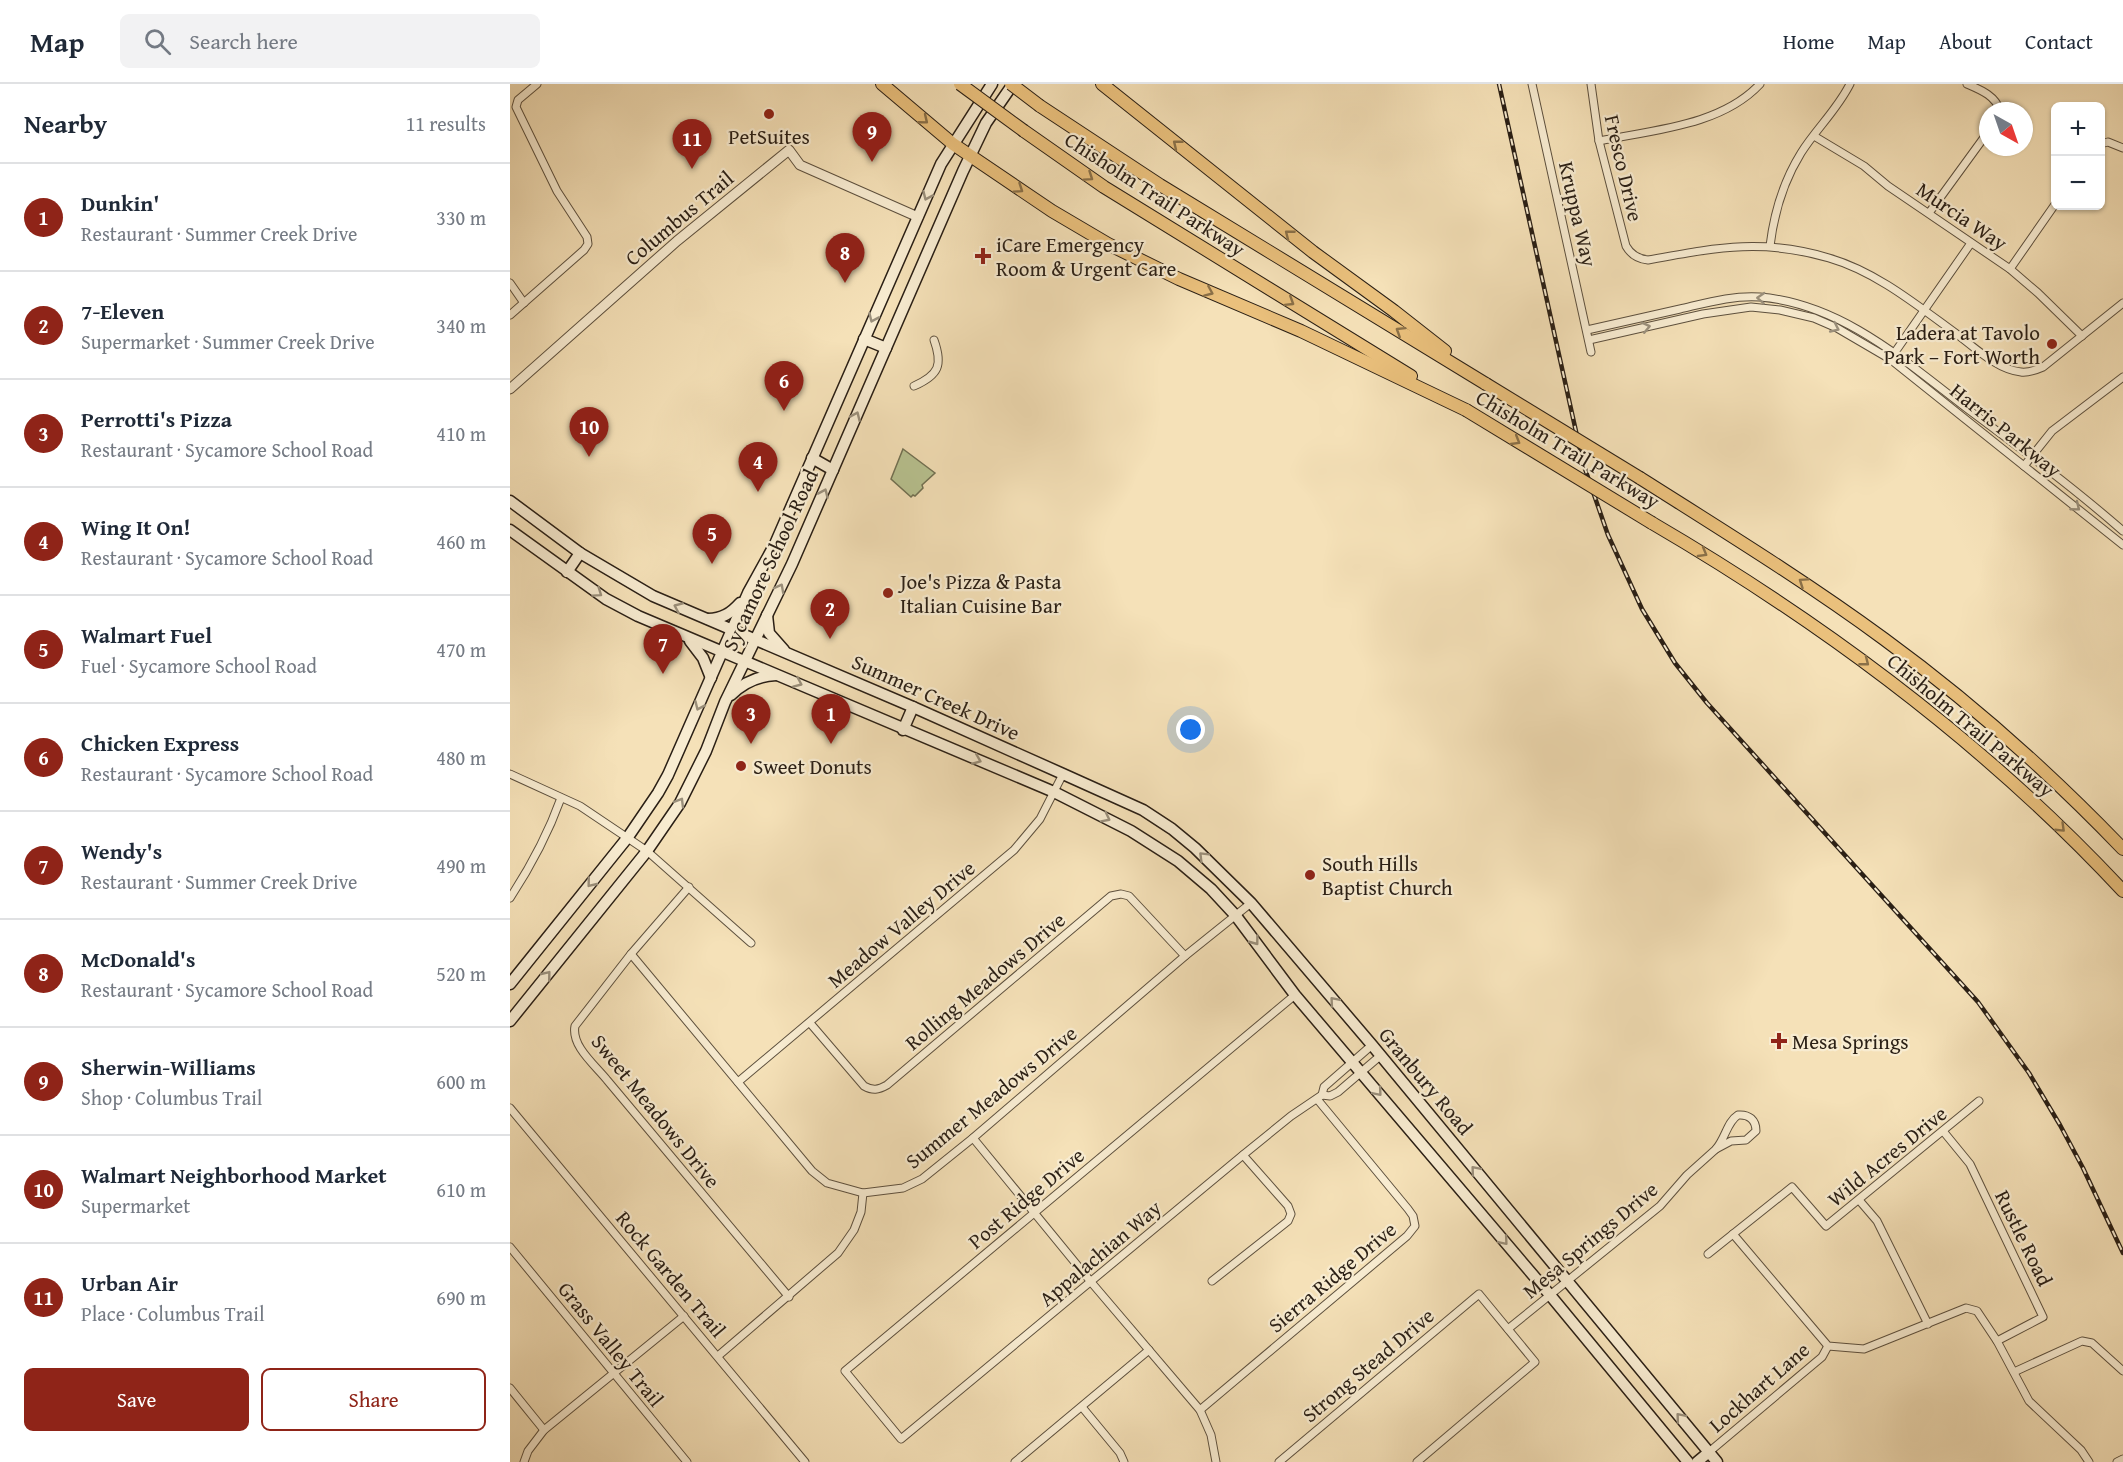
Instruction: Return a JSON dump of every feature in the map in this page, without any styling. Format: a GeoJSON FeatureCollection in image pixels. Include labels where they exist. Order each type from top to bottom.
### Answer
{"type":"FeatureCollection","features":[{"type":"Feature","properties":{"kind":"highway"},"geometry":{"type":"LineString","coordinates":[[882,84],[953,144],[1066,219],[1136,258],[1301,331],[1466,410]]}},
{"type":"Feature","properties":{"kind":"highway","name":"Chisholm Trail Parkway"},"geometry":{"type":"LineString","coordinates":[[960,84],[1114,194],[1768,593],[1886,678],[2018,786],[2123,891]]}},
{"type":"Feature","properties":{"kind":"highway","name":"Chisholm Trail Parkway"},"geometry":{"type":"LineString","coordinates":[[1012,84],[1040,106],[1160,185],[1640,478],[1782,568],[1893,646],[2000,732],[2123,849]]}},
{"type":"Feature","properties":{"kind":"highway"},"geometry":{"type":"LineString","coordinates":[[1102,84],[1303,245],[1394,311],[1486,384]]}},
{"type":"Feature","properties":{"kind":"main road","name":"Sycamore School Road"},"geometry":{"type":"LineString","coordinates":[[510,984],[627,837],[651,805],[668,775],[748,593],[775,544],[941,164],[992,84]]}},
{"type":"Feature","properties":{"kind":"main road","name":"Sycamore School Road"},"geometry":{"type":"LineString","coordinates":[[510,1021],[647,851],[680,803],[706,751],[725,702],[754,640],[792,564],[986,123],[1012,84]]}},
{"type":"Feature","properties":{"kind":"main road"},"geometry":{"type":"LineString","coordinates":[[864,339],[886,348]]}},
{"type":"Feature","properties":{"kind":"main road"},"geometry":{"type":"LineString","coordinates":[[812,458],[833,470]]}},
{"type":"Feature","properties":{"kind":"main road","name":"Summer Creek Drive"},"geometry":{"type":"LineString","coordinates":[[510,501],[580,553],[653,596],[914,707],[1063,774]]}},
{"type":"Feature","properties":{"kind":"main road","name":"Summer Creek Drive"},"geometry":{"type":"LineString","coordinates":[[510,530],[606,600],[638,616],[1054,792]]}},
{"type":"Feature","properties":{"kind":"main road"},"geometry":{"type":"LineString","coordinates":[[567,572],[580,553]]}},
{"type":"Feature","properties":{"kind":"main road"},"geometry":{"type":"LineString","coordinates":[[704,619],[716,619],[732,612],[748,593]]}},
{"type":"Feature","properties":{"kind":"main road"},"geometry":{"type":"LineString","coordinates":[[767,613],[767,630],[789,654]]}},
{"type":"Feature","properties":{"kind":"main road"},"geometry":{"type":"LineString","coordinates":[[686,637],[696,647],[711,678]]}},
{"type":"Feature","properties":{"kind":"main road"},"geometry":{"type":"LineString","coordinates":[[725,702],[748,682],[757,678],[779,675]]}},
{"type":"Feature","properties":{"kind":"main road"},"geometry":{"type":"LineString","coordinates":[[903,730],[914,707]]}},
{"type":"Feature","properties":{"kind":"main road","name":"Granbury Road"},"geometry":{"type":"LineString","coordinates":[[1063,774],[1143,810],[1173,829],[1251,903],[1372,1045],[1717,1462]]}},
{"type":"Feature","properties":{"kind":"main road","name":"Granbury Road"},"geometry":{"type":"LineString","coordinates":[[1054,792],[1131,831],[1178,861],[1211,889],[1236,916],[1295,995],[1550,1295],[1688,1462]]}},
{"type":"Feature","properties":{"kind":"main road"},"geometry":{"type":"LineString","coordinates":[[1697,1462],[1709,1452]]}},
{"type":"Feature","properties":{"kind":"street"},"geometry":{"type":"LineString","coordinates":[[510,315],[588,244],[586,237],[556,191],[516,104],[537,84]]}},
{"type":"Feature","properties":{"kind":"street","name":"Kruppa Way"},"geometry":{"type":"LineString","coordinates":[[1532,84],[1592,351]]}},
{"type":"Feature","properties":{"kind":"street","name":"Fresco Drive"},"geometry":{"type":"LineString","coordinates":[[1591,84],[1599,141],[1626,246],[1634,256],[1641,260],[1648,260],[1737,246],[1770,246]]}},
{"type":"Feature","properties":{"kind":"street"},"geometry":{"type":"LineString","coordinates":[[1599,141],[1707,118],[1738,103],[1760,84]]}},
{"type":"Feature","properties":{"kind":"street"},"geometry":{"type":"LineString","coordinates":[[1850,84],[1835,110],[1801,152],[1778,200],[1770,246],[1803,251],[1832,259],[1866,273],[1924,310],[1986,355],[2019,372],[2043,367],[2123,303]]}},
{"type":"Feature","properties":{"kind":"street"},"geometry":{"type":"LineString","coordinates":[[1967,84],[1988,94],[1996,102]]}},
{"type":"Feature","properties":{"kind":"street","name":"Murcia Way"},"geometry":{"type":"LineString","coordinates":[[1814,135],[1864,166],[1888,186],[2010,269],[2082,336]]}},
{"type":"Feature","properties":{"kind":"street"},"geometry":{"type":"LineString","coordinates":[[2105,143],[2123,148]]}},
{"type":"Feature","properties":{"kind":"street"},"geometry":{"type":"LineString","coordinates":[[1929,213],[1979,144]]}},
{"type":"Feature","properties":{"kind":"street","name":"Columbus Trail"},"geometry":{"type":"LineString","coordinates":[[510,389],[677,241],[789,150],[800,165],[918,217]]}},
{"type":"Feature","properties":{"kind":"street"},"geometry":{"type":"LineString","coordinates":[[2010,269],[2051,209]]}},
{"type":"Feature","properties":{"kind":"street"},"geometry":{"type":"LineString","coordinates":[[1892,356],[1971,243]]}},
{"type":"Feature","properties":{"kind":"street"},"geometry":{"type":"LineString","coordinates":[[510,283],[524,303]]}},
{"type":"Feature","properties":{"kind":"street","name":"Harris Parkway"},"geometry":{"type":"LineString","coordinates":[[1587,330],[1725,299],[1758,297],[1793,301],[1823,311],[1870,337],[2024,466],[2123,545]]}},
{"type":"Feature","properties":{"kind":"street","name":"Harris Parkway"},"geometry":{"type":"LineString","coordinates":[[1589,340],[1730,309],[1760,307],[1814,318],[1892,356],[2031,457],[2123,531]]}},
{"type":"Feature","properties":{"kind":"street"},"geometry":{"type":"LineString","coordinates":[[914,386],[930,379],[938,367],[939,354],[934,340]]}},
{"type":"Feature","properties":{"kind":"street"},"geometry":{"type":"LineString","coordinates":[[2024,466],[2052,431],[2123,377]]}},
{"type":"Feature","properties":{"kind":"street"},"geometry":{"type":"LineString","coordinates":[[510,774],[580,806],[647,851],[751,943]]}},
{"type":"Feature","properties":{"kind":"street","name":"Meadow Valley Drive"},"geometry":{"type":"LineString","coordinates":[[738,1082],[1014,850],[1040,819],[1063,774]]}},
{"type":"Feature","properties":{"kind":"street"},"geometry":{"type":"LineString","coordinates":[[510,898],[534,861],[551,828],[561,798]]}},
{"type":"Feature","properties":{"kind":"street","name":"Sweet Meadows Drive"},"geometry":{"type":"LineString","coordinates":[[689,887],[575,1026],[574,1036],[579,1046],[607,1080],[789,1297]]}},
{"type":"Feature","properties":{"kind":"street","name":"Rolling Meadows Drive"},"geometry":{"type":"LineString","coordinates":[[810,1023],[864,1086],[879,1089],[887,1085],[1112,896],[1121,894],[1129,896],[1185,956]]}},
{"type":"Feature","properties":{"kind":"street","name":"Summer Meadows Drive"},"geometry":{"type":"LineString","coordinates":[[632,954],[812,1172],[827,1183],[863,1193],[903,1188],[922,1179],[1185,956],[1251,903]]}},
{"type":"Feature","properties":{"kind":"street","name":"Post Ridge Drive"},"geometry":{"type":"LineString","coordinates":[[901,1439],[845,1371],[1295,995]]}},
{"type":"Feature","properties":{"kind":"street","name":"Appalachian Way"},"geometry":{"type":"LineString","coordinates":[[1320,1097],[1324,1087],[1372,1045]]}},
{"type":"Feature","properties":{"kind":"street","name":"Appalachian Way"},"geometry":{"type":"LineString","coordinates":[[901,1439],[1291,1116],[1320,1097],[1330,1096],[1380,1056]]}},
{"type":"Feature","properties":{"kind":"street","name":"Sierra Ridge Drive"},"geometry":{"type":"LineString","coordinates":[[1200,1410],[1407,1236],[1415,1226],[1413,1216],[1408,1209],[1320,1097]]}},
{"type":"Feature","properties":{"kind":"street","name":"Wild Acres Drive"},"geometry":{"type":"LineString","coordinates":[[1708,1254],[1792,1187],[1826,1226],[1979,1101]]}},
{"type":"Feature","properties":{"kind":"street","name":"Rock Garden Trail"},"geometry":{"type":"LineString","coordinates":[[510,1108],[805,1462]]}},
{"type":"Feature","properties":{"kind":"street","name":"Mesa Springs Drive"},"geometry":{"type":"LineString","coordinates":[[1508,1329],[1660,1206],[1688,1174],[1716,1149],[1725,1137],[1733,1118],[1742,1114],[1751,1118],[1756,1131],[1750,1138],[1731,1141],[1716,1149]]}},
{"type":"Feature","properties":{"kind":"street","name":"Rustle Road"},"geometry":{"type":"LineString","coordinates":[[1943,1131],[1970,1164],[2043,1317],[1997,1341]]}},
{"type":"Feature","properties":{"kind":"street"},"geometry":{"type":"LineString","coordinates":[[973,1138],[1200,1410],[1211,1435],[1216,1462]]}},
{"type":"Feature","properties":{"kind":"street"},"geometry":{"type":"LineString","coordinates":[[1212,1281],[1288,1221],[1291,1214],[1288,1206],[1243,1155]]}},
{"type":"Feature","properties":{"kind":"street"},"geometry":{"type":"LineString","coordinates":[[718,1356],[838,1253],[854,1230],[861,1212],[863,1193]]}},
{"type":"Feature","properties":{"kind":"street"},"geometry":{"type":"LineString","coordinates":[[1859,1200],[1877,1221],[1928,1324]]}},
{"type":"Feature","properties":{"kind":"street"},"geometry":{"type":"LineString","coordinates":[[1734,1234],[1828,1346],[1864,1349],[1966,1308],[1977,1311],[1997,1341],[2029,1401],[2081,1450],[2089,1462]]}},
{"type":"Feature","properties":{"kind":"street","name":"Grass Valley Trail"},"geometry":{"type":"LineString","coordinates":[[510,1246],[687,1462]]}},
{"type":"Feature","properties":{"kind":"street","name":"Strong Stead Drive"},"geometry":{"type":"LineString","coordinates":[[1279,1462],[1479,1294],[1508,1329]]}},
{"type":"Feature","properties":{"kind":"street"},"geometry":{"type":"LineString","coordinates":[[524,1462],[528,1451],[544,1430],[684,1316]]}},
{"type":"Feature","properties":{"kind":"street"},"geometry":{"type":"LineString","coordinates":[[1417,1462],[1535,1362],[1508,1329]]}},
{"type":"Feature","properties":{"kind":"street"},"geometry":{"type":"LineString","coordinates":[[2014,1372],[2082,1341],[2092,1343],[2123,1371]]}},
{"type":"Feature","properties":{"kind":"street","name":"Lockhart Lane"},"geometry":{"type":"LineString","coordinates":[[1709,1452],[1822,1357],[1828,1346]]}},
{"type":"Feature","properties":{"kind":"street"},"geometry":{"type":"LineString","coordinates":[[1016,1462],[1149,1350]]}},
{"type":"Feature","properties":{"kind":"street"},"geometry":{"type":"LineString","coordinates":[[510,1388],[544,1430]]}},
{"type":"Feature","properties":{"kind":"street"},"geometry":{"type":"LineString","coordinates":[[1082,1407],[1120,1453],[1124,1462]]}},
{"type":"Feature","properties":{"kind":"street"},"geometry":{"type":"LineString","coordinates":[[2117,1462],[2123,1459]]}},
{"type":"Feature","properties":{"kind":"green space"},"geometry":{"type":"Polygon","coordinates":[[[903,449],[935,473],[922,485],[923,488],[915,496],[911,497],[891,479],[903,449]]]}},
{"type":"Feature","properties":{"kind":"railway"},"geometry":{"type":"LineString","coordinates":[[1499,84],[1583,463],[1608,535],[1642,609],[1675,663],[1707,703],[1978,1002],[2029,1073],[2060,1125],[2123,1253]]}},
{"type":"Feature","properties":{"kind":"place","name":"PetSuites"},"geometry":{"type":"Point","coordinates":[769,114]}},
{"type":"Feature","properties":{"kind":"place","name":"Sherwin-Williams"},"geometry":{"type":"Point","coordinates":[872,162]}},
{"type":"Feature","properties":{"kind":"place","name":"Urban Air"},"geometry":{"type":"Point","coordinates":[692,169]}},
{"type":"Feature","properties":{"kind":"place","name":"iCare Emergency Room & Urgent Care"},"geometry":{"type":"Point","coordinates":[983,256]}},
{"type":"Feature","properties":{"kind":"place","name":"McDonald's"},"geometry":{"type":"Point","coordinates":[845,283]}},
{"type":"Feature","properties":{"kind":"place","name":"Ladera at Tavolo Park – Fort Worth"},"geometry":{"type":"Point","coordinates":[2052,344]}},
{"type":"Feature","properties":{"kind":"place","name":"Chicken Express"},"geometry":{"type":"Point","coordinates":[784,411]}},
{"type":"Feature","properties":{"kind":"place","name":"Walmart Neighborhood Market"},"geometry":{"type":"Point","coordinates":[589,457]}},
{"type":"Feature","properties":{"kind":"place","name":"Wing It On!"},"geometry":{"type":"Point","coordinates":[758,492]}},
{"type":"Feature","properties":{"kind":"place","name":"Walmart Fuel"},"geometry":{"type":"Point","coordinates":[712,564]}},
{"type":"Feature","properties":{"kind":"place","name":"Joe's Pizza & Pasta Italian Cuisine Bar"},"geometry":{"type":"Point","coordinates":[888,593]}},
{"type":"Feature","properties":{"kind":"place","name":"7-Eleven"},"geometry":{"type":"Point","coordinates":[830,639]}},
{"type":"Feature","properties":{"kind":"place","name":"Wendy's"},"geometry":{"type":"Point","coordinates":[663,674]}},
{"type":"Feature","properties":{"kind":"place","name":"Perrotti's Pizza"},"geometry":{"type":"Point","coordinates":[751,744]}},
{"type":"Feature","properties":{"kind":"place","name":"Dunkin'"},"geometry":{"type":"Point","coordinates":[831,744]}},
{"type":"Feature","properties":{"kind":"place","name":"Sweet Donuts"},"geometry":{"type":"Point","coordinates":[741,766]}},
{"type":"Feature","properties":{"kind":"place","name":"South Hills Baptist Church"},"geometry":{"type":"Point","coordinates":[1310,875]}},
{"type":"Feature","properties":{"kind":"place","name":"Mesa Springs"},"geometry":{"type":"Point","coordinates":[1779,1041]}}]}
